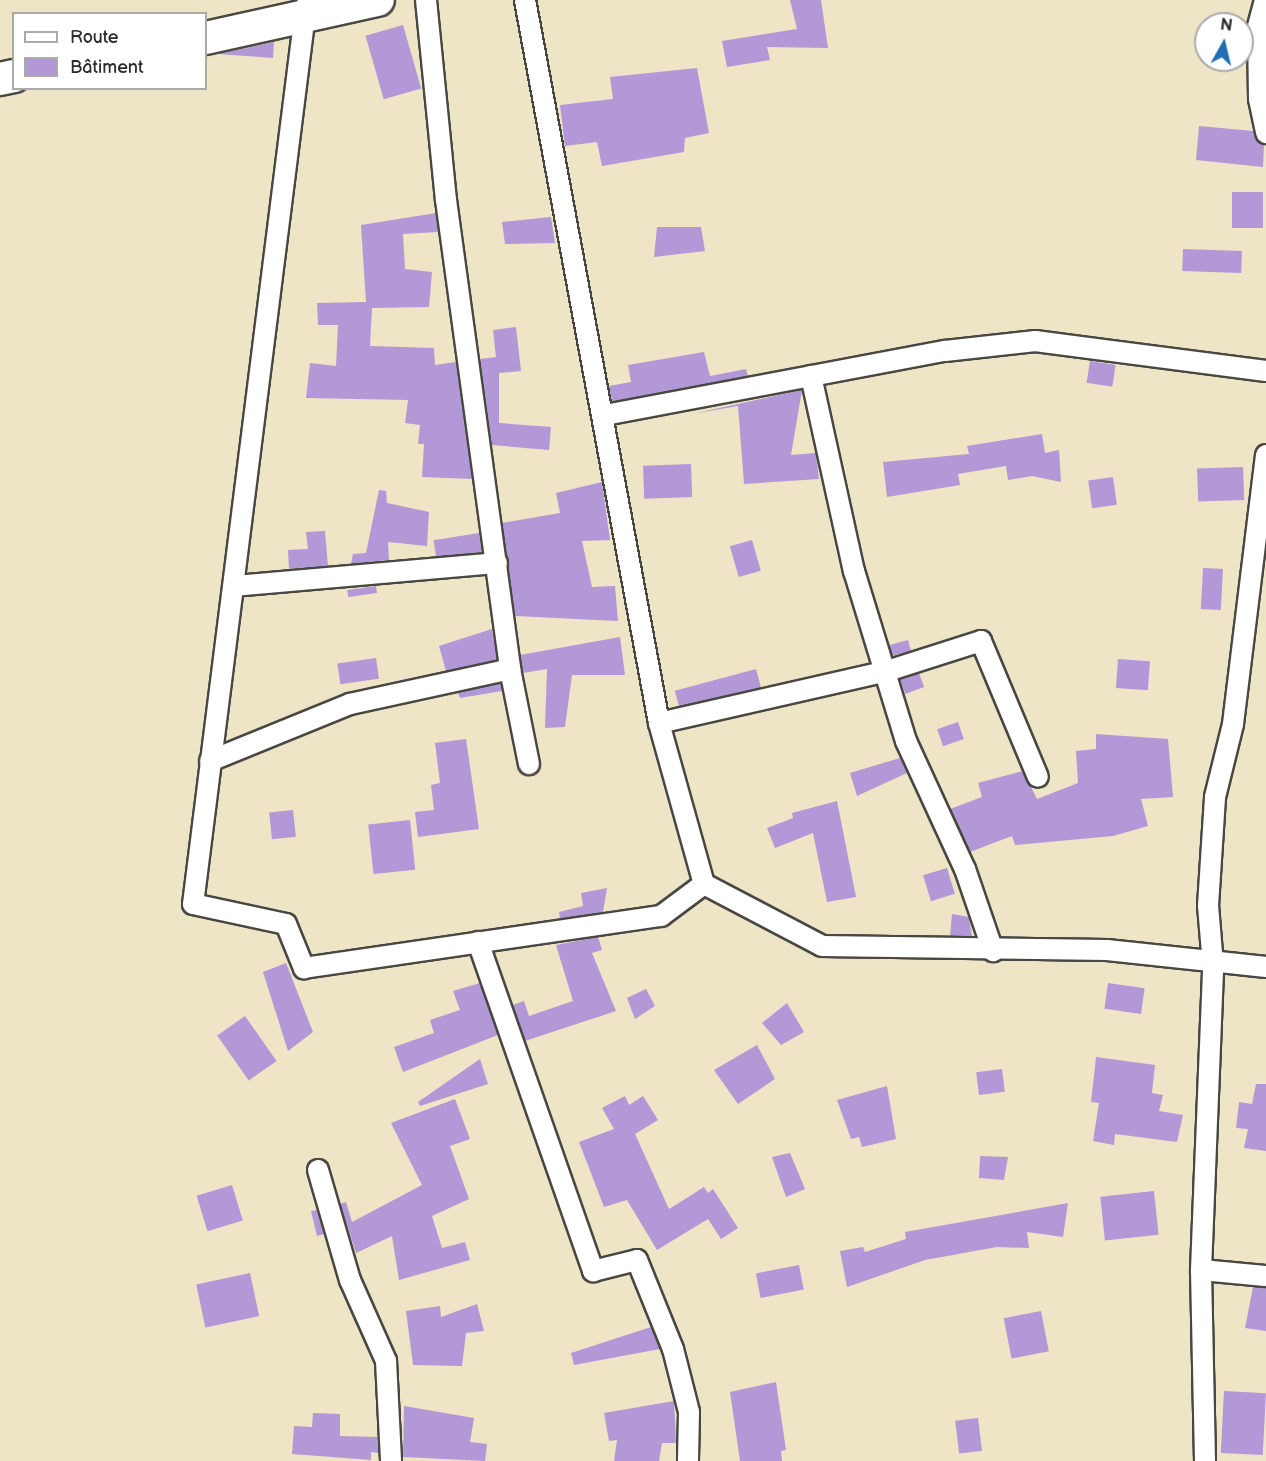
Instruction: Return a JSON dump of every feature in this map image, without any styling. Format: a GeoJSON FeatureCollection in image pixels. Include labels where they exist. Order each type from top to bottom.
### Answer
{"type":"FeatureCollection","features":[{"type":"Feature","properties":{"kind":"main road"},"geometry":{"type":"LineString","coordinates":[[207,38],[305,9],[378,0]]}},
{"type":"Feature","properties":{"kind":"street"},"geometry":{"type":"LineString","coordinates":[[426,0],[446,200],[510,669],[529,764]]}},
{"type":"Feature","properties":{"kind":"street"},"geometry":{"type":"LineString","coordinates":[[525,0],[605,415],[659,723],[704,884],[822,946],[993,951],[1107,950],[1213,965],[1266,967]]}},
{"type":"Feature","properties":{"kind":"street"},"geometry":{"type":"LineString","coordinates":[[1265,0],[1258,27],[1259,99],[1266,133]]}},
{"type":"Feature","properties":{"kind":"street"},"geometry":{"type":"LineString","coordinates":[[305,9],[193,904],[286,924],[304,968],[662,916],[704,884]]}},
{"type":"Feature","properties":{"kind":"street"},"geometry":{"type":"LineString","coordinates":[[605,415],[811,376],[1035,341],[1266,370]]}},
{"type":"Feature","properties":{"kind":"street"},"geometry":{"type":"LineString","coordinates":[[811,376],[854,571],[884,672],[906,741],[965,869],[993,951]]}},
{"type":"Feature","properties":{"kind":"street"},"geometry":{"type":"LineString","coordinates":[[1205,1461],[1201,1270],[1213,965],[1208,906],[1215,797],[1234,713],[1266,455]]}},
{"type":"Feature","properties":{"kind":"street"},"geometry":{"type":"LineString","coordinates":[[234,586],[497,563]]}},
{"type":"Feature","properties":{"kind":"street"},"geometry":{"type":"LineString","coordinates":[[659,723],[884,672],[981,641],[1038,777]]}},
{"type":"Feature","properties":{"kind":"street"},"geometry":{"type":"LineString","coordinates":[[210,761],[350,704],[510,669]]}},
{"type":"Feature","properties":{"kind":"street"},"geometry":{"type":"LineString","coordinates":[[478,942],[593,1271],[637,1260],[673,1349],[689,1412],[688,1461]]}},
{"type":"Feature","properties":{"kind":"street"},"geometry":{"type":"LineString","coordinates":[[318,1170],[350,1280],[386,1361],[391,1461]]}},
{"type":"Feature","properties":{"kind":"street"},"geometry":{"type":"LineString","coordinates":[[1201,1270],[1266,1276]]}},
{"type":"Feature","properties":{"kind":"building"},"geometry":{"type":"Polygon","coordinates":[[[790,0],[821,0],[828,48],[767,47],[770,60],[727,67],[722,41],[797,29],[790,0]]]}},
{"type":"Feature","properties":{"kind":"building"},"geometry":{"type":"Polygon","coordinates":[[[403,25],[421,88],[384,99],[366,36],[403,25]]]}},
{"type":"Feature","properties":{"kind":"building"},"geometry":{"type":"Polygon","coordinates":[[[274,42],[273,58],[218,54],[274,42]]]}},
{"type":"Feature","properties":{"kind":"building"},"geometry":{"type":"Polygon","coordinates":[[[697,68],[709,133],[685,138],[684,152],[602,166],[597,142],[565,146],[560,105],[613,99],[610,77],[697,68]]]}},
{"type":"Feature","properties":{"kind":"building"},"geometry":{"type":"Polygon","coordinates":[[[1199,126],[1253,131],[1264,145],[1263,167],[1196,160],[1199,126]]]}},
{"type":"Feature","properties":{"kind":"building"},"geometry":{"type":"Polygon","coordinates":[[[1232,192],[1263,192],[1263,228],[1232,228],[1232,192]]]}},
{"type":"Feature","properties":{"kind":"building"},"geometry":{"type":"Polygon","coordinates":[[[436,213],[438,232],[403,234],[405,269],[432,272],[429,307],[372,308],[370,346],[434,348],[435,365],[456,362],[472,479],[422,477],[424,444],[418,444],[420,425],[405,423],[408,400],[306,398],[310,363],[336,366],[338,325],[318,325],[317,303],[366,302],[361,225],[436,213]]]}},
{"type":"Feature","properties":{"kind":"building"},"geometry":{"type":"Polygon","coordinates":[[[551,217],[555,243],[505,244],[502,222],[551,217]]]}},
{"type":"Feature","properties":{"kind":"building"},"geometry":{"type":"Polygon","coordinates":[[[657,227],[701,227],[705,251],[654,257],[657,227]]]}},
{"type":"Feature","properties":{"kind":"building"},"geometry":{"type":"Polygon","coordinates":[[[1183,249],[1242,251],[1241,273],[1182,271],[1183,249]]]}},
{"type":"Feature","properties":{"kind":"building"},"geometry":{"type":"Polygon","coordinates":[[[516,327],[521,371],[499,373],[499,423],[551,427],[549,450],[492,445],[480,359],[496,357],[493,330],[516,327]]]}},
{"type":"Feature","properties":{"kind":"building"},"geometry":{"type":"Polygon","coordinates":[[[704,352],[710,376],[746,369],[748,376],[612,402],[609,386],[631,382],[628,365],[704,352]]]}},
{"type":"Feature","properties":{"kind":"building"},"geometry":{"type":"Polygon","coordinates":[[[1090,361],[1116,365],[1112,387],[1087,383],[1090,361]]]}},
{"type":"Feature","properties":{"kind":"building"},"geometry":{"type":"Polygon","coordinates":[[[802,390],[791,455],[816,453],[819,479],[744,484],[738,406],[692,414],[802,390]]]}},
{"type":"Feature","properties":{"kind":"building"},"geometry":{"type":"Polygon","coordinates":[[[1042,434],[1045,453],[1059,450],[1061,482],[1032,476],[1008,480],[1006,466],[958,474],[960,485],[887,497],[883,462],[969,454],[967,446],[1042,434]]]}},
{"type":"Feature","properties":{"kind":"building"},"geometry":{"type":"Polygon","coordinates":[[[691,464],[692,497],[644,499],[643,466],[691,464]]]}},
{"type":"Feature","properties":{"kind":"building"},"geometry":{"type":"Polygon","coordinates":[[[1243,467],[1244,500],[1198,502],[1197,469],[1243,467]]]}},
{"type":"Feature","properties":{"kind":"building"},"geometry":{"type":"Polygon","coordinates":[[[1113,477],[1117,505],[1092,508],[1088,480],[1113,477]]]}},
{"type":"Feature","properties":{"kind":"building"},"geometry":{"type":"Polygon","coordinates":[[[602,482],[610,540],[582,541],[592,587],[615,586],[618,621],[515,616],[502,523],[560,513],[556,493],[602,482]]]}},
{"type":"Feature","properties":{"kind":"building"},"geometry":{"type":"Polygon","coordinates":[[[379,490],[386,491],[387,503],[429,512],[427,546],[388,542],[389,560],[351,564],[353,554],[366,553],[379,490]]]}},
{"type":"Feature","properties":{"kind":"building"},"geometry":{"type":"Polygon","coordinates":[[[325,531],[328,566],[289,569],[288,550],[308,549],[306,532],[325,531]]]}},
{"type":"Feature","properties":{"kind":"building"},"geometry":{"type":"Polygon","coordinates":[[[479,533],[482,552],[437,559],[434,540],[479,533]]]}},
{"type":"Feature","properties":{"kind":"building"},"geometry":{"type":"Polygon","coordinates":[[[752,540],[761,571],[739,577],[730,546],[752,540]]]}},
{"type":"Feature","properties":{"kind":"building"},"geometry":{"type":"Polygon","coordinates":[[[1203,568],[1223,569],[1221,610],[1201,609],[1203,568]]]}},
{"type":"Feature","properties":{"kind":"building"},"geometry":{"type":"Polygon","coordinates":[[[376,586],[377,593],[348,597],[347,590],[376,586]]]}},
{"type":"Feature","properties":{"kind":"building"},"geometry":{"type":"Polygon","coordinates":[[[492,629],[497,660],[446,671],[439,646],[492,629]]]}},
{"type":"Feature","properties":{"kind":"building"},"geometry":{"type":"Polygon","coordinates":[[[620,637],[625,675],[572,675],[565,727],[545,728],[547,669],[523,673],[520,655],[620,637]]]}},
{"type":"Feature","properties":{"kind":"building"},"geometry":{"type":"Polygon","coordinates":[[[908,640],[911,651],[892,656],[889,645],[908,640]]]}},
{"type":"Feature","properties":{"kind":"building"},"geometry":{"type":"Polygon","coordinates":[[[376,658],[379,679],[340,684],[337,663],[376,658]]]}},
{"type":"Feature","properties":{"kind":"building"},"geometry":{"type":"Polygon","coordinates":[[[1118,659],[1150,661],[1148,690],[1116,688],[1118,659]]]}},
{"type":"Feature","properties":{"kind":"building"},"geometry":{"type":"Polygon","coordinates":[[[756,669],[761,688],[680,710],[675,691],[756,669]]]}},
{"type":"Feature","properties":{"kind":"building"},"geometry":{"type":"Polygon","coordinates":[[[919,673],[924,687],[905,694],[900,680],[919,673]]]}},
{"type":"Feature","properties":{"kind":"building"},"geometry":{"type":"Polygon","coordinates":[[[501,683],[502,691],[460,698],[458,693],[501,683]]]}},
{"type":"Feature","properties":{"kind":"building"},"geometry":{"type":"Polygon","coordinates":[[[958,722],[964,739],[943,746],[937,729],[958,722]]]}},
{"type":"Feature","properties":{"kind":"building"},"geometry":{"type":"Polygon","coordinates":[[[1096,734],[1168,739],[1173,797],[1141,799],[1148,826],[1113,836],[1015,845],[1012,836],[970,852],[950,809],[982,797],[978,783],[1023,771],[1037,799],[1078,783],[1076,751],[1096,749],[1096,734]]]}},
{"type":"Feature","properties":{"kind":"building"},"geometry":{"type":"Polygon","coordinates":[[[466,739],[479,829],[418,837],[415,812],[434,810],[431,785],[440,783],[435,743],[466,739]]]}},
{"type":"Feature","properties":{"kind":"building"},"geometry":{"type":"Polygon","coordinates":[[[900,758],[907,773],[857,796],[850,773],[900,758]]]}},
{"type":"Feature","properties":{"kind":"building"},"geometry":{"type":"Polygon","coordinates":[[[837,801],[856,897],[827,902],[813,833],[775,848],[767,828],[793,818],[792,813],[837,801]]]}},
{"type":"Feature","properties":{"kind":"building"},"geometry":{"type":"Polygon","coordinates":[[[293,810],[296,837],[272,839],[269,813],[293,810]]]}},
{"type":"Feature","properties":{"kind":"building"},"geometry":{"type":"Polygon","coordinates":[[[410,820],[415,870],[373,874],[368,824],[410,820]]]}},
{"type":"Feature","properties":{"kind":"building"},"geometry":{"type":"Polygon","coordinates":[[[947,868],[955,894],[931,901],[923,875],[947,868]]]}},
{"type":"Feature","properties":{"kind":"building"},"geometry":{"type":"Polygon","coordinates":[[[607,888],[603,912],[560,919],[559,912],[583,906],[581,893],[607,888]]]}},
{"type":"Feature","properties":{"kind":"building"},"geometry":{"type":"Polygon","coordinates":[[[952,914],[969,917],[972,936],[950,936],[952,914]]]}},
{"type":"Feature","properties":{"kind":"building"},"geometry":{"type":"Polygon","coordinates":[[[598,937],[602,950],[592,953],[616,1011],[525,1041],[513,1005],[524,1001],[529,1016],[573,1001],[556,945],[598,937]]]}},
{"type":"Feature","properties":{"kind":"building"},"geometry":{"type":"Polygon","coordinates":[[[286,963],[313,1032],[288,1051],[263,972],[286,963]]]}},
{"type":"Feature","properties":{"kind":"building"},"geometry":{"type":"Polygon","coordinates":[[[480,983],[498,1035],[403,1072],[394,1047],[434,1033],[430,1020],[460,1010],[453,991],[480,983]]]}},
{"type":"Feature","properties":{"kind":"building"},"geometry":{"type":"Polygon","coordinates":[[[1108,983],[1145,988],[1141,1014],[1104,1009],[1108,983]]]}},
{"type":"Feature","properties":{"kind":"building"},"geometry":{"type":"Polygon","coordinates":[[[646,989],[655,1006],[635,1019],[627,998],[646,989]]]}},
{"type":"Feature","properties":{"kind":"building"},"geometry":{"type":"Polygon","coordinates":[[[787,1003],[804,1032],[781,1045],[762,1023],[787,1003]]]}},
{"type":"Feature","properties":{"kind":"building"},"geometry":{"type":"Polygon","coordinates":[[[245,1016],[277,1061],[249,1081],[217,1036],[245,1016]]]}},
{"type":"Feature","properties":{"kind":"building"},"geometry":{"type":"Polygon","coordinates":[[[757,1045],[775,1079],[738,1104],[714,1070],[757,1045]]]}},
{"type":"Feature","properties":{"kind":"building"},"geometry":{"type":"Polygon","coordinates":[[[1096,1057],[1155,1065],[1152,1093],[1163,1095],[1159,1111],[1183,1115],[1177,1142],[1115,1134],[1114,1145],[1093,1141],[1099,1103],[1091,1102],[1096,1057]]]}},
{"type":"Feature","properties":{"kind":"building"},"geometry":{"type":"Polygon","coordinates":[[[480,1059],[488,1084],[420,1106],[418,1102],[480,1059]]]}},
{"type":"Feature","properties":{"kind":"building"},"geometry":{"type":"Polygon","coordinates":[[[1002,1069],[1005,1092],[979,1095],[976,1072],[1002,1069]]]}},
{"type":"Feature","properties":{"kind":"building"},"geometry":{"type":"Polygon","coordinates":[[[1256,1084],[1266,1084],[1266,1151],[1244,1148],[1248,1129],[1236,1128],[1239,1102],[1252,1104],[1256,1084]]]}},
{"type":"Feature","properties":{"kind":"building"},"geometry":{"type":"Polygon","coordinates":[[[887,1086],[896,1139],[862,1147],[859,1137],[851,1139],[837,1100],[887,1086]]]}},
{"type":"Feature","properties":{"kind":"building"},"geometry":{"type":"Polygon","coordinates":[[[625,1096],[629,1105],[643,1096],[658,1120],[635,1134],[669,1209],[704,1187],[708,1193],[713,1189],[738,1228],[721,1239],[708,1219],[657,1250],[627,1200],[604,1207],[579,1142],[614,1129],[602,1108],[625,1096]]]}},
{"type":"Feature","properties":{"kind":"building"},"geometry":{"type":"Polygon","coordinates":[[[455,1099],[470,1139],[450,1146],[469,1199],[432,1216],[442,1248],[465,1242],[470,1260],[399,1280],[392,1236],[356,1253],[340,1204],[346,1202],[352,1222],[422,1185],[391,1123],[455,1099]]]}},
{"type":"Feature","properties":{"kind":"building"},"geometry":{"type":"Polygon","coordinates":[[[790,1153],[805,1189],[786,1197],[772,1157],[790,1153]]]}},
{"type":"Feature","properties":{"kind":"building"},"geometry":{"type":"Polygon","coordinates":[[[980,1156],[1008,1157],[1004,1180],[979,1178],[980,1156]]]}},
{"type":"Feature","properties":{"kind":"building"},"geometry":{"type":"Polygon","coordinates":[[[232,1185],[243,1220],[207,1231],[197,1196],[232,1185]]]}},
{"type":"Feature","properties":{"kind":"building"},"geometry":{"type":"Polygon","coordinates":[[[1154,1191],[1159,1235],[1105,1240],[1100,1197],[1154,1191]]]}},
{"type":"Feature","properties":{"kind":"building"},"geometry":{"type":"Polygon","coordinates":[[[1068,1203],[1063,1237],[1027,1232],[1029,1248],[997,1247],[925,1260],[847,1287],[840,1251],[863,1247],[865,1252],[906,1239],[905,1232],[1068,1203]]]}},
{"type":"Feature","properties":{"kind":"building"},"geometry":{"type":"Polygon","coordinates":[[[317,1210],[324,1234],[317,1236],[311,1211],[317,1210]]]}},
{"type":"Feature","properties":{"kind":"building"},"geometry":{"type":"Polygon","coordinates":[[[799,1265],[804,1290],[761,1298],[756,1273],[799,1265]]]}},
{"type":"Feature","properties":{"kind":"building"},"geometry":{"type":"Polygon","coordinates":[[[250,1273],[259,1316],[205,1327],[196,1284],[250,1273]]]}},
{"type":"Feature","properties":{"kind":"building"},"geometry":{"type":"Polygon","coordinates":[[[1253,1287],[1266,1288],[1266,1331],[1245,1328],[1253,1287]]]}},
{"type":"Feature","properties":{"kind":"building"},"geometry":{"type":"Polygon","coordinates":[[[477,1304],[484,1331],[466,1333],[462,1366],[413,1365],[406,1311],[440,1306],[441,1317],[477,1304]]]}},
{"type":"Feature","properties":{"kind":"building"},"geometry":{"type":"Polygon","coordinates":[[[1041,1311],[1049,1351],[1012,1358],[1004,1318],[1041,1311]]]}},
{"type":"Feature","properties":{"kind":"building"},"geometry":{"type":"Polygon","coordinates":[[[651,1327],[660,1349],[574,1365],[571,1353],[651,1327]]]}},
{"type":"Feature","properties":{"kind":"building"},"geometry":{"type":"Polygon","coordinates":[[[776,1382],[786,1450],[781,1451],[782,1461],[740,1461],[730,1392],[776,1382]]]}},
{"type":"Feature","properties":{"kind":"building"},"geometry":{"type":"Polygon","coordinates":[[[1224,1391],[1266,1393],[1263,1455],[1221,1453],[1224,1391]]]}},
{"type":"Feature","properties":{"kind":"building"},"geometry":{"type":"Polygon","coordinates":[[[674,1401],[676,1443],[662,1443],[659,1461],[614,1461],[617,1440],[609,1441],[604,1413],[674,1401]]]}},
{"type":"Feature","properties":{"kind":"building"},"geometry":{"type":"Polygon","coordinates":[[[404,1406],[474,1418],[470,1442],[487,1444],[485,1461],[403,1457],[404,1406]]]}},
{"type":"Feature","properties":{"kind":"building"},"geometry":{"type":"Polygon","coordinates":[[[313,1413],[340,1414],[340,1436],[378,1437],[379,1453],[371,1452],[371,1460],[292,1454],[294,1426],[312,1427],[313,1413]]]}},
{"type":"Feature","properties":{"kind":"building"},"geometry":{"type":"Polygon","coordinates":[[[978,1418],[982,1451],[959,1454],[955,1421],[978,1418]]]}}]}
